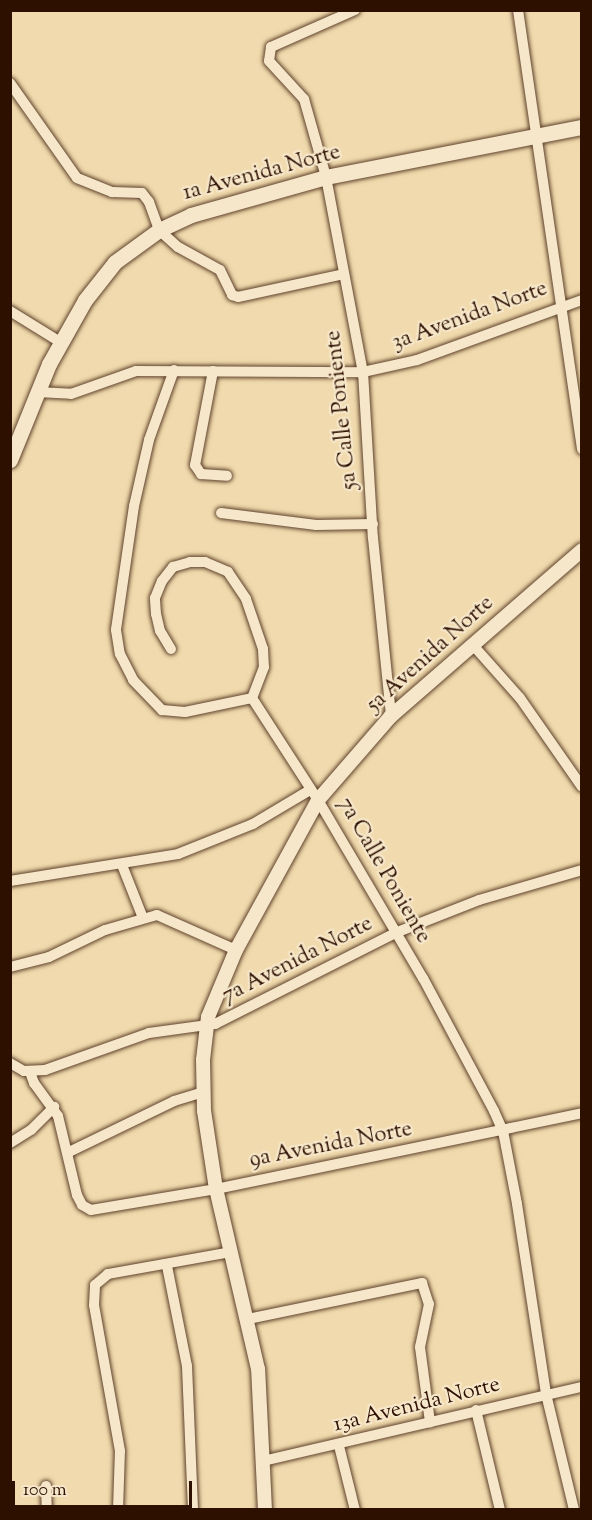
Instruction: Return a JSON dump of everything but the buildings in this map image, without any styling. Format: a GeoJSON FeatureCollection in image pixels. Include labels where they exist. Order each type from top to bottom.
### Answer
{"type":"FeatureCollection","features":[{"type":"Feature","properties":{"kind":"main road","name":"1a Avenida Norte"},"geometry":{"type":"LineString","coordinates":[[10,460],[60,342],[85,300],[115,262],[159,230],[191,215],[326,177],[582,127]]}},
{"type":"Feature","properties":{"kind":"street","name":"5a Calle Poniente"},"geometry":{"type":"LineString","coordinates":[[355,10],[271,47],[269,61],[304,99],[326,177],[363,372],[373,524],[391,716]]}},
{"type":"Feature","properties":{"kind":"street"},"geometry":{"type":"LineString","coordinates":[[518,10],[582,449]]}},
{"type":"Feature","properties":{"kind":"street"},"geometry":{"type":"LineString","coordinates":[[10,83],[77,178],[104,190],[142,193],[149,202],[159,230],[178,247],[220,270],[232,295],[238,297],[344,274]]}},
{"type":"Feature","properties":{"kind":"street","name":"3a Avenida Norte"},"geometry":{"type":"LineString","coordinates":[[174,370],[363,372],[417,360],[561,304],[582,300]]}},
{"type":"Feature","properties":{"kind":"street"},"geometry":{"type":"LineString","coordinates":[[10,311],[60,342]]}},
{"type":"Feature","properties":{"kind":"street"},"geometry":{"type":"LineString","coordinates":[[37,392],[71,394],[136,372],[174,370],[149,440],[134,506],[116,630],[120,654],[133,680],[162,710],[185,712],[252,698],[264,667],[263,649],[246,599],[228,572],[205,562],[190,562],[173,567],[162,581],[155,598],[160,631],[171,649]]}},
{"type":"Feature","properties":{"kind":"street"},"geometry":{"type":"LineString","coordinates":[[213,371],[195,465],[201,474],[227,476]]}},
{"type":"Feature","properties":{"kind":"street"},"geometry":{"type":"LineString","coordinates":[[221,513],[316,525],[373,524]]}},
{"type":"Feature","properties":{"kind":"street","name":"5a Avenida Norte"},"geometry":{"type":"LineString","coordinates":[[10,881],[122,865],[178,854],[214,842],[314,795],[391,716],[582,550]]}},
{"type":"Feature","properties":{"kind":"street"},"geometry":{"type":"LineString","coordinates":[[472,644],[520,698],[582,788]]}},
{"type":"Feature","properties":{"kind":"street","name":"7a Calle Poniente"},"geometry":{"type":"LineString","coordinates":[[252,698],[314,795],[423,978],[503,1131],[546,1394],[574,1509]]}},
{"type":"Feature","properties":{"kind":"street"},"geometry":{"type":"LineString","coordinates":[[265,1509],[261,1393],[248,1319],[216,1189],[203,1092],[206,1025],[236,950],[314,795]]}},
{"type":"Feature","properties":{"kind":"street"},"geometry":{"type":"LineString","coordinates":[[122,865],[143,918]]}},
{"type":"Feature","properties":{"kind":"street","name":"7a Avenida Norte"},"geometry":{"type":"LineString","coordinates":[[30,1072],[57,1067],[149,1033],[225,1020],[395,933],[479,900],[582,870]]}},
{"type":"Feature","properties":{"kind":"street"},"geometry":{"type":"LineString","coordinates":[[10,967],[49,957],[105,930],[143,918],[163,916],[236,950]]}},
{"type":"Feature","properties":{"kind":"street"},"geometry":{"type":"LineString","coordinates":[[10,1063],[30,1072],[33,1083],[54,1107],[69,1152],[174,1101],[203,1092]]}},
{"type":"Feature","properties":{"kind":"street"},"geometry":{"type":"LineString","coordinates":[[10,1143],[31,1131],[54,1107]]}},
{"type":"Feature","properties":{"kind":"street","name":"9a Avenida Norte"},"geometry":{"type":"LineString","coordinates":[[69,1152],[77,1195],[86,1209],[216,1189],[582,1113]]}},
{"type":"Feature","properties":{"kind":"street"},"geometry":{"type":"LineString","coordinates":[[117,1509],[119,1440],[93,1290],[97,1280],[108,1274],[167,1266],[231,1252]]}},
{"type":"Feature","properties":{"kind":"street"},"geometry":{"type":"LineString","coordinates":[[167,1266],[187,1366],[193,1509]]}},
{"type":"Feature","properties":{"kind":"street"},"geometry":{"type":"LineString","coordinates":[[248,1319],[422,1283],[429,1304],[420,1347],[430,1422]]}},
{"type":"Feature","properties":{"kind":"street","name":"13a Avenida Norte"},"geometry":{"type":"LineString","coordinates":[[263,1461],[339,1446],[476,1410],[582,1387]]}},
{"type":"Feature","properties":{"kind":"street"},"geometry":{"type":"LineString","coordinates":[[476,1410],[500,1509]]}},
{"type":"Feature","properties":{"kind":"street"},"geometry":{"type":"LineString","coordinates":[[339,1446],[355,1509]]}},
{"type":"Feature","properties":{"kind":"street"},"geometry":{"type":"LineString","coordinates":[[46,1486],[47,1509]]}}]}
